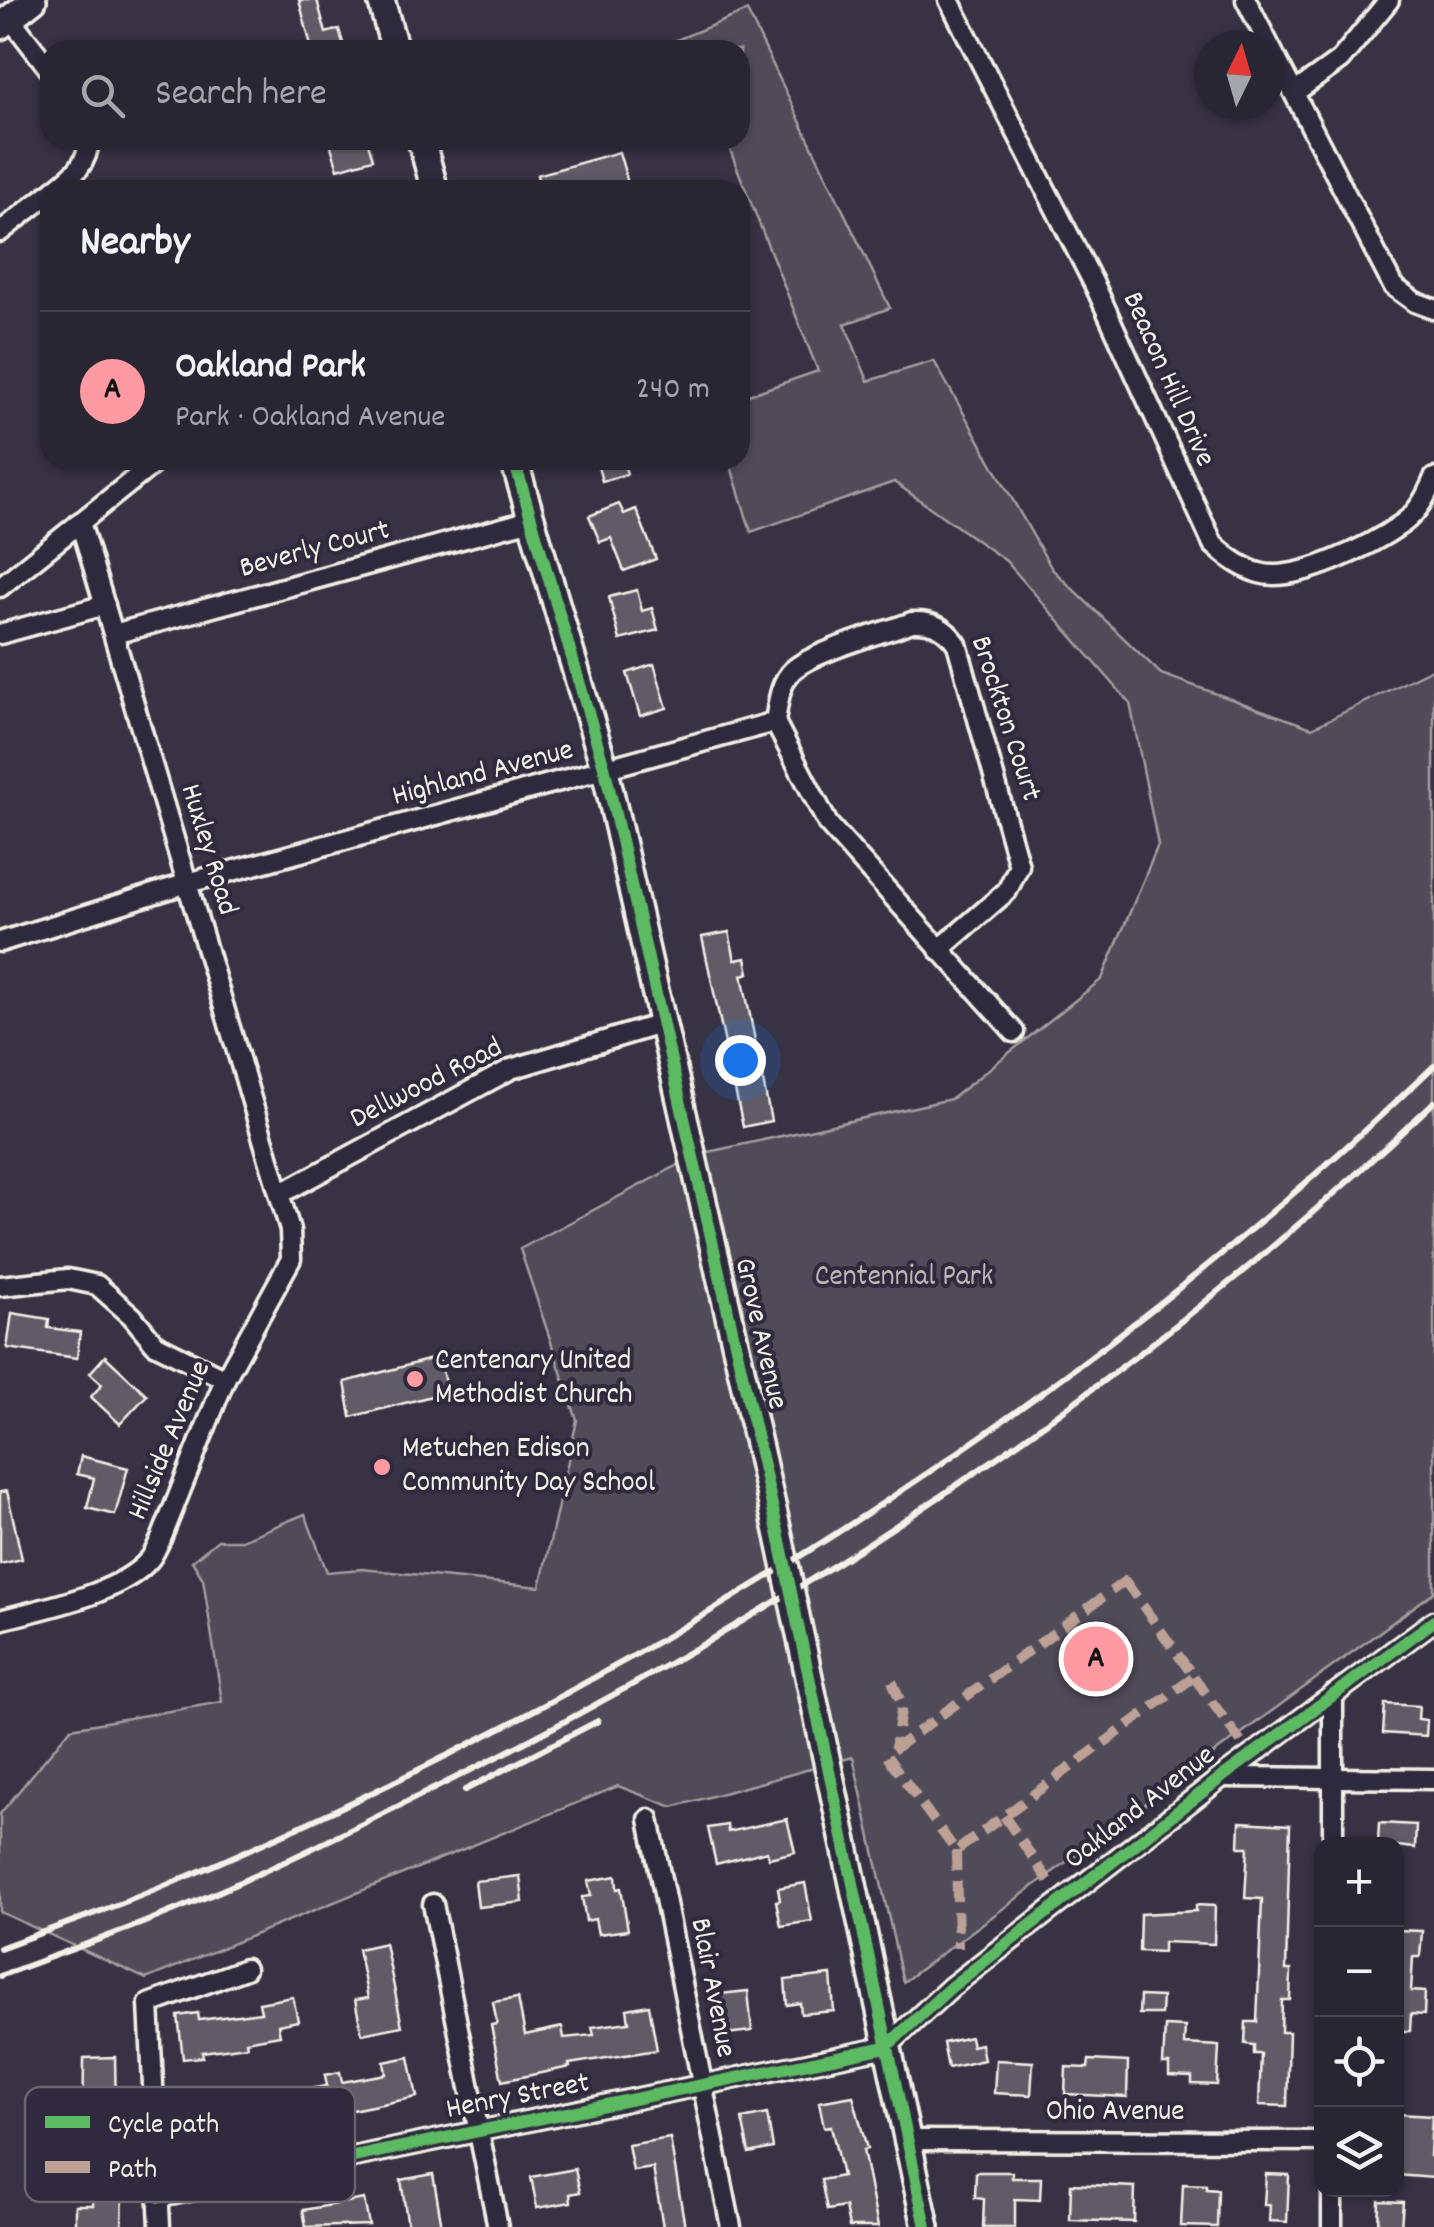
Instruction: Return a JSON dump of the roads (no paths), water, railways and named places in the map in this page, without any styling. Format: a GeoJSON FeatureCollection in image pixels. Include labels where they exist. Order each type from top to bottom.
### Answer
{"type":"FeatureCollection","features":[{"type":"Feature","properties":{"kind":"street"},"geometry":{"type":"LineString","coordinates":[[33,0],[5,22],[40,59]]}},
{"type":"Feature","properties":{"kind":"street"},"geometry":{"type":"LineString","coordinates":[[381,0],[392,40]]}},
{"type":"Feature","properties":{"kind":"street","name":"Beacon Hill Drive"},"geometry":{"type":"LineString","coordinates":[[948,0],[1096,288],[1213,544],[1232,561],[1258,573],[1286,576],[1301,572],[1405,522],[1427,497],[1434,478]]}},
{"type":"Feature","properties":{"kind":"street"},"geometry":{"type":"LineString","coordinates":[[1246,0],[1393,286],[1415,302],[1434,308]]}},
{"type":"Feature","properties":{"kind":"street"},"geometry":{"type":"LineString","coordinates":[[1294,93],[1340,60],[1389,0]]}},
{"type":"Feature","properties":{"kind":"street"},"geometry":{"type":"LineString","coordinates":[[67,180],[86,160],[87,150]]}},
{"type":"Feature","properties":{"kind":"street"},"geometry":{"type":"LineString","coordinates":[[424,150],[432,180]]}},
{"type":"Feature","properties":{"kind":"street"},"geometry":{"type":"LineString","coordinates":[[0,232],[40,201]]}},
{"type":"Feature","properties":{"kind":"street"},"geometry":{"type":"LineString","coordinates":[[0,587],[145,470]]}},
{"type":"Feature","properties":{"kind":"street","name":"Grove Avenue"},"geometry":{"type":"LineString","coordinates":[[517,470],[605,770],[664,1023],[926,2227]]}},
{"type":"Feature","properties":{"kind":"street","name":"Beverly Court"},"geometry":{"type":"LineString","coordinates":[[114,634],[531,520]]}},
{"type":"Feature","properties":{"kind":"street","name":"Huxley Road"},"geometry":{"type":"LineString","coordinates":[[80,522],[280,1194]]}},
{"type":"Feature","properties":{"kind":"street"},"geometry":{"type":"LineString","coordinates":[[0,634],[105,605]]}},
{"type":"Feature","properties":{"kind":"street","name":"Brockton Court"},"geometry":{"type":"LineString","coordinates":[[775,722],[780,690],[792,671],[809,660],[912,622],[928,622],[951,635],[957,644],[1019,866],[1007,890],[938,950]]}},
{"type":"Feature","properties":{"kind":"street"},"geometry":{"type":"LineString","coordinates":[[775,722],[828,824],[1014,1032]]}},
{"type":"Feature","properties":{"kind":"street","name":"Highland Avenue"},"geometry":{"type":"LineString","coordinates":[[0,942],[188,883],[775,722]]}},
{"type":"Feature","properties":{"kind":"street","name":"Dellwood Road"},"geometry":{"type":"LineString","coordinates":[[280,1194],[511,1068],[664,1023]]}},
{"type":"Feature","properties":{"kind":"street","name":"Hillside Avenue"},"geometry":{"type":"LineString","coordinates":[[0,1620],[96,1592],[125,1579],[149,1560],[225,1379],[291,1259],[290,1230],[280,1194]]}},
{"type":"Feature","properties":{"kind":"street"},"geometry":{"type":"LineString","coordinates":[[0,1286],[68,1278],[97,1285],[132,1316],[155,1344],[225,1379]]}},
{"type":"Feature","properties":{"kind":"street","name":"Oakland Avenue"},"geometry":{"type":"LineString","coordinates":[[886,2047],[951,1987],[1222,1777],[1434,1621]]}},
{"type":"Feature","properties":{"kind":"street"},"geometry":{"type":"LineString","coordinates":[[1333,1837],[1334,1695]]}},
{"type":"Feature","properties":{"kind":"street"},"geometry":{"type":"LineString","coordinates":[[1222,1777],[1434,1780]]}},
{"type":"Feature","properties":{"kind":"street","name":"Blair Avenue"},"geometry":{"type":"LineString","coordinates":[[649,1819],[732,2227]]}},
{"type":"Feature","properties":{"kind":"street"},"geometry":{"type":"LineString","coordinates":[[433,1904],[498,2227]]}},
{"type":"Feature","properties":{"kind":"street"},"geometry":{"type":"LineString","coordinates":[[154,2087],[149,2004],[245,1969]]}},
{"type":"Feature","properties":{"kind":"street","name":"Henry Street"},"geometry":{"type":"LineString","coordinates":[[355,2157],[886,2047]]}},
{"type":"Feature","properties":{"kind":"street","name":"Ohio Avenue"},"geometry":{"type":"LineString","coordinates":[[908,2140],[1314,2141]]}},
{"type":"Feature","properties":{"kind":"street"},"geometry":{"type":"LineString","coordinates":[[1332,2197],[1332,2227]]}},
{"type":"Feature","properties":{"kind":"railway"},"geometry":{"type":"LineString","coordinates":[[0,1948],[147,1893],[339,1808],[509,1724],[675,1632],[838,1532],[995,1426],[1148,1313],[1294,1193],[1434,1066]]}},
{"type":"Feature","properties":{"kind":"railway"},"geometry":{"type":"LineString","coordinates":[[0,1976],[206,1897],[360,1825],[558,1725],[825,1571],[1080,1398],[1320,1206],[1434,1102]]}},
{"type":"Feature","properties":{"kind":"railway"},"geometry":{"type":"LineString","coordinates":[[465,1790],[598,1721]]}},
{"type":"Feature","properties":{"kind":"place","name":"Centenary United Methodist Church"},"geometry":{"type":"Point","coordinates":[415,1379]}},
{"type":"Feature","properties":{"kind":"place","name":"Metuchen Edison Community Day School"},"geometry":{"type":"Point","coordinates":[382,1467]}},
{"type":"Feature","properties":{"kind":"place","name":"Oakland Park"},"geometry":{"type":"Point","coordinates":[1096,1659]}},
{"type":"Feature","properties":{"kind":"park label","name":"Centennial Park"},"geometry":{"type":"Point","coordinates":[904,1278]}}]}
